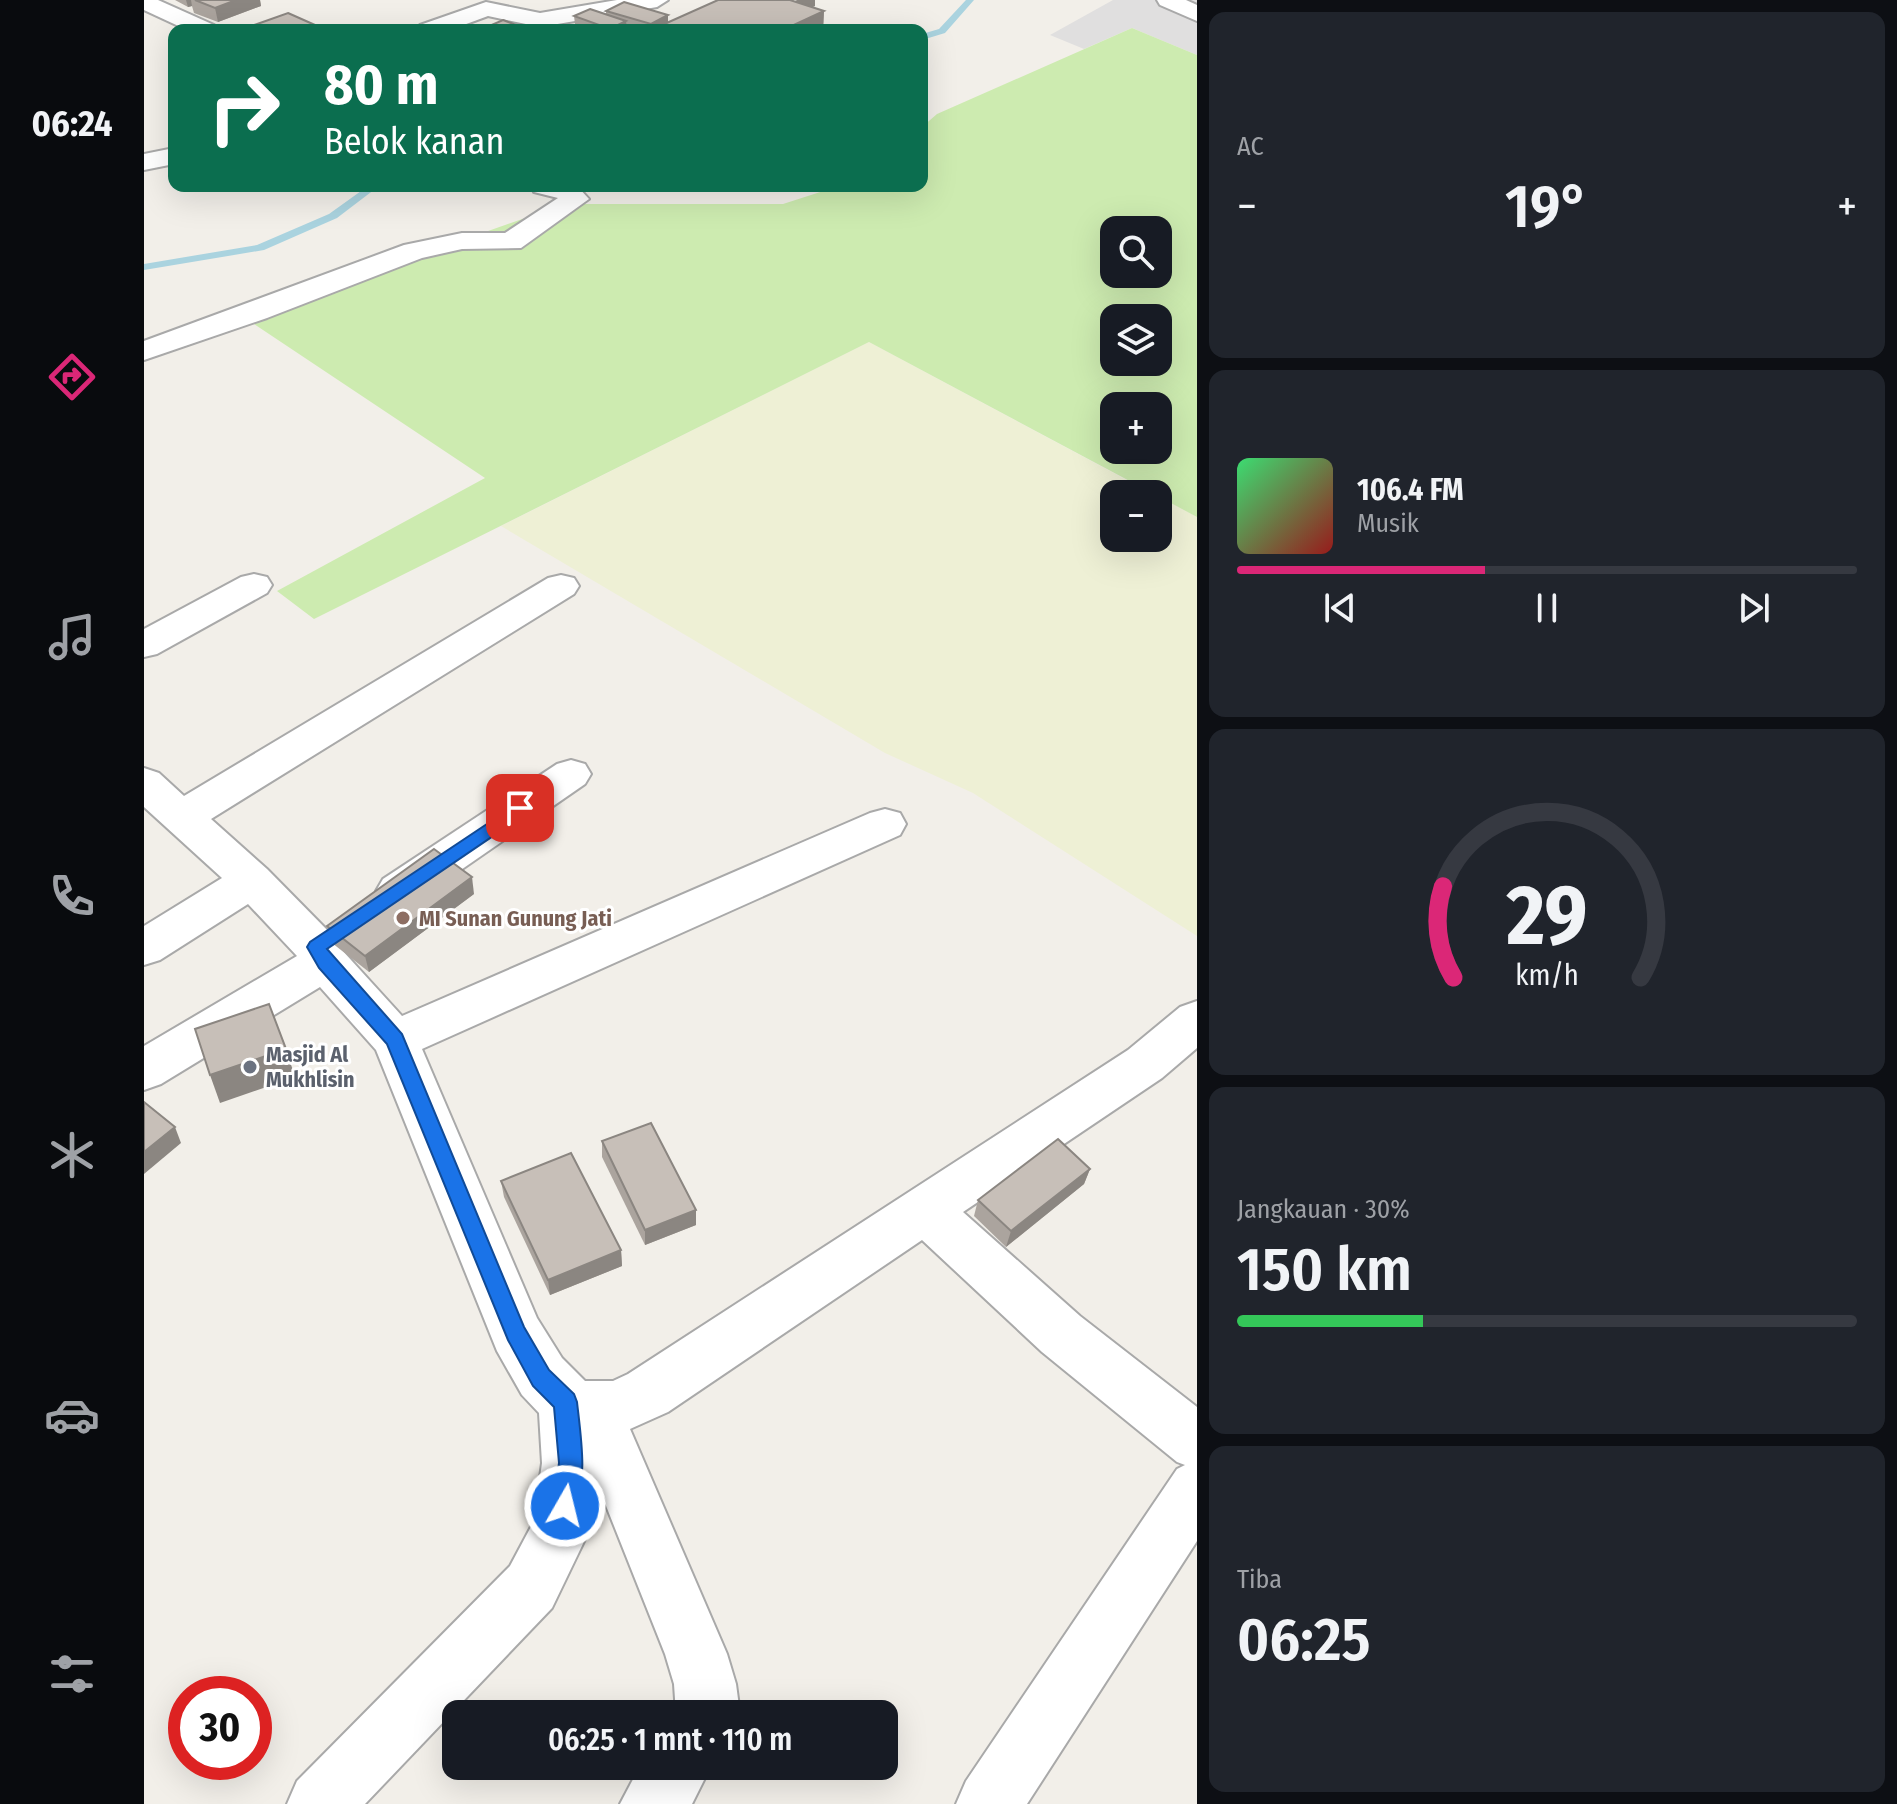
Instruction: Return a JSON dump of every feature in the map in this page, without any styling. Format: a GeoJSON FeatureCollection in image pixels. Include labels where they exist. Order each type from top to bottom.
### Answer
{"type":"FeatureCollection","features":[{"type":"Feature","properties":{"kind":"street"},"geometry":{"type":"LineString","coordinates":[[463,0],[486,9],[551,24]]}},
{"type":"Feature","properties":{"kind":"street"},"geometry":{"type":"LineString","coordinates":[[540,20],[657,0]]}},
{"type":"Feature","properties":{"kind":"street"},"geometry":{"type":"LineString","coordinates":[[1168,0],[1197,14]]}},
{"type":"Feature","properties":{"kind":"street"},"geometry":{"type":"LineString","coordinates":[[144,2],[193,24]]}},
{"type":"Feature","properties":{"kind":"street"},"geometry":{"type":"LineString","coordinates":[[445,24],[486,9]]}},
{"type":"Feature","properties":{"kind":"street"},"geometry":{"type":"LineString","coordinates":[[144,351],[414,251],[462,241],[515,240],[575,199],[568,192]]}},
{"type":"Feature","properties":{"kind":"street"},"geometry":{"type":"LineString","coordinates":[[144,645],[254,585]]}},
{"type":"Feature","properties":{"kind":"street"},"geometry":{"type":"LineString","coordinates":[[183,816],[561,586]]}},
{"type":"Feature","properties":{"kind":"street"},"geometry":{"type":"LineString","coordinates":[[144,1070],[571,774]]}},
{"type":"Feature","properties":{"kind":"street"},"geometry":{"type":"LineString","coordinates":[[144,783],[252,880],[338,938],[395,1040],[516,1333],[541,1378],[578,1406],[619,1462],[696,1656],[708,1700]]}},
{"type":"Feature","properties":{"kind":"street"},"geometry":{"type":"LineString","coordinates":[[395,1040],[885,824]]}},
{"type":"Feature","properties":{"kind":"street"},"geometry":{"type":"LineString","coordinates":[[144,948],[252,880]]}},
{"type":"Feature","properties":{"kind":"street"},"geometry":{"type":"LineString","coordinates":[[578,1406],[614,1408],[648,1393],[1145,1064],[1197,1020]]}},
{"type":"Feature","properties":{"kind":"street"},"geometry":{"type":"LineString","coordinates":[[925,1210],[1061,1334],[1197,1442]]}},
{"type":"Feature","properties":{"kind":"street"},"geometry":{"type":"LineString","coordinates":[[320,1804],[531,1587],[562,1527],[578,1406]]}},
{"type":"Feature","properties":{"kind":"street"},"geometry":{"type":"LineString","coordinates":[[989,1804],[1197,1489]]}},
{"type":"Feature","properties":{"kind":"street"},"geometry":{"type":"LineString","coordinates":[[653,1804],[669,1780]]}},
{"type":"Feature","properties":{"kind":"shaded area"},"geometry":{"type":"Polygon","coordinates":[[[1113,0],[1197,0],[1197,55],[1132,28],[1084,49],[1050,35],[1113,0]]]}},
{"type":"Feature","properties":{"kind":"green space"},"geometry":{"type":"Polygon","coordinates":[[[1132,28],[1197,55],[1197,517],[1172,504],[1172,480],[1128,480],[869,342],[314,619],[277,591],[485,478],[251,322],[406,260],[565,204],[783,204],[820,192],[928,192],[928,122],[937,114],[1132,28]]]}},
{"type":"Feature","properties":{"kind":"green space"},"geometry":{"type":"Polygon","coordinates":[[[869,342],[1127,480],[1100,480],[1100,552],[1172,552],[1172,504],[1197,517],[1197,936],[973,793],[885,753],[501,526],[869,342]]]}},
{"type":"Feature","properties":{"kind":"building"},"geometry":{"type":"Polygon","coordinates":[[[195,0],[236,0],[215,8],[195,0]]]}},
{"type":"Feature","properties":{"kind":"building"},"geometry":{"type":"Polygon","coordinates":[[[718,0],[790,0],[824,11],[796,24],[664,24],[718,0]]]}},
{"type":"Feature","properties":{"kind":"building"},"geometry":{"type":"Polygon","coordinates":[[[624,2],[668,15],[651,24],[606,11],[624,2]]]}},
{"type":"Feature","properties":{"kind":"building"},"geometry":{"type":"Polygon","coordinates":[[[590,9],[626,21],[596,24],[574,16],[590,9]]]}},
{"type":"Feature","properties":{"kind":"building"},"geometry":{"type":"Polygon","coordinates":[[[288,13],[313,24],[257,24],[288,13]]]}},
{"type":"Feature","properties":{"kind":"building"},"geometry":{"type":"Polygon","coordinates":[[[434,849],[472,877],[365,956],[327,926],[434,849]]]}},
{"type":"Feature","properties":{"kind":"building"},"geometry":{"type":"Polygon","coordinates":[[[269,1004],[286,1049],[210,1075],[195,1029],[269,1004]]]}},
{"type":"Feature","properties":{"kind":"building"},"geometry":{"type":"Polygon","coordinates":[[[144,1102],[175,1127],[144,1152],[144,1102]]]}},
{"type":"Feature","properties":{"kind":"building"},"geometry":{"type":"Polygon","coordinates":[[[651,1123],[696,1210],[645,1230],[602,1141],[651,1123]]]}},
{"type":"Feature","properties":{"kind":"building"},"geometry":{"type":"Polygon","coordinates":[[[1058,1139],[1090,1169],[1011,1231],[978,1200],[1058,1139]]]}},
{"type":"Feature","properties":{"kind":"building"},"geometry":{"type":"Polygon","coordinates":[[[571,1153],[621,1250],[548,1280],[501,1181],[571,1153]]]}},
{"type":"Feature","properties":{"kind":"waterway"},"geometry":{"type":"LineString","coordinates":[[928,35],[942,31],[970,0]]}},
{"type":"Feature","properties":{"kind":"waterway"},"geometry":{"type":"LineString","coordinates":[[144,267],[260,248],[333,216],[366,192]]}},
{"type":"Feature","properties":{"kind":"place","name":"MI Sunan Gunung Jati"},"geometry":{"type":"Point","coordinates":[403,918]}},
{"type":"Feature","properties":{"kind":"place","name":"Masjid Al Mukhlisin"},"geometry":{"type":"Point","coordinates":[250,1067]}},
{"type":"Feature","properties":{"kind":"route"},"geometry":{"type":"LineString","coordinates":[[520,808],[316,947],[325,962],[395,1040],[516,1333],[541,1378],[566,1402],[571,1463],[565,1506]]}}]}
